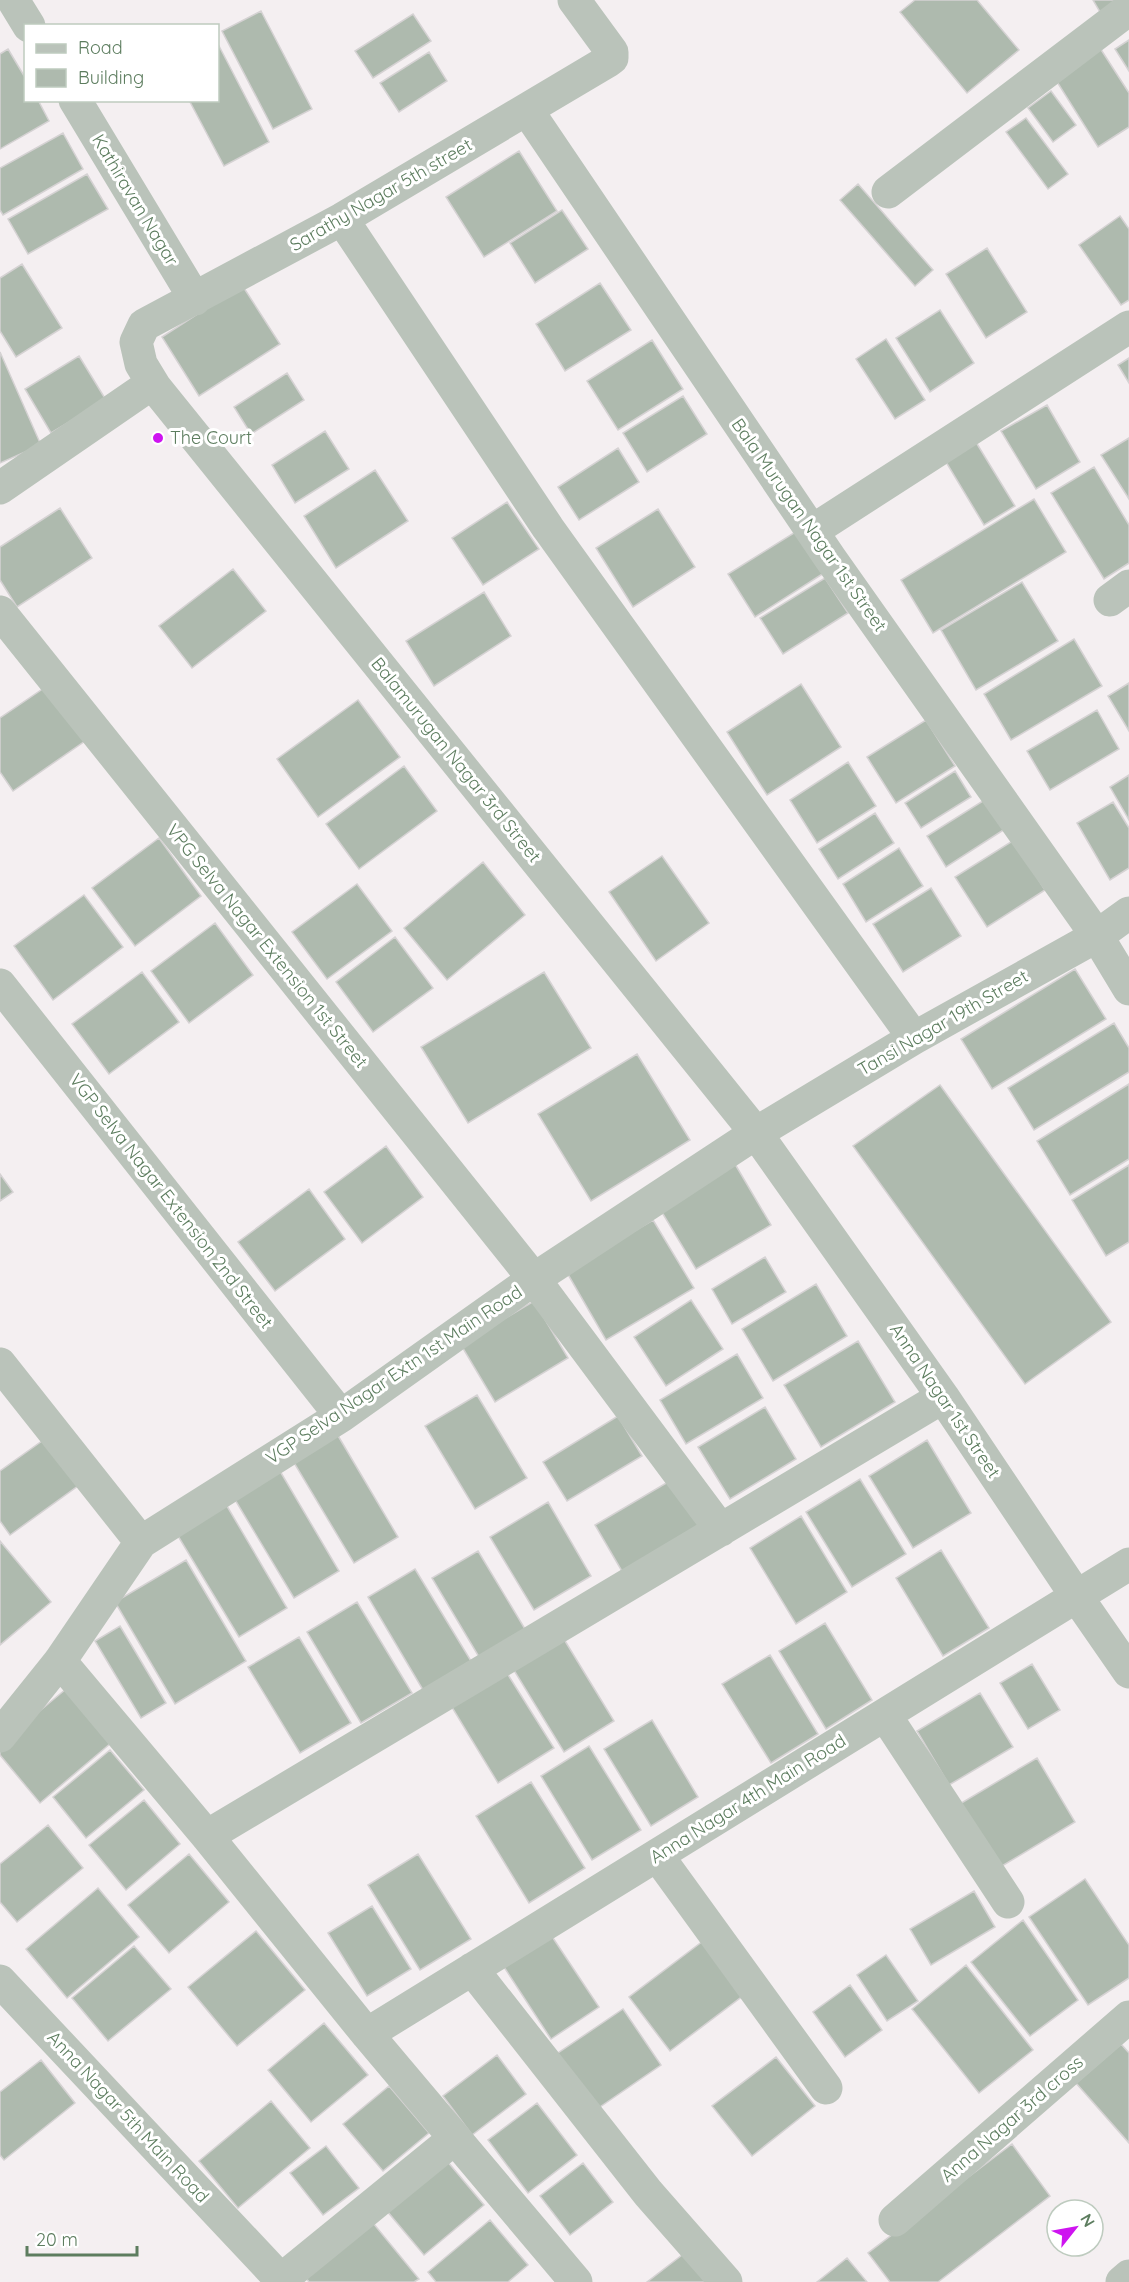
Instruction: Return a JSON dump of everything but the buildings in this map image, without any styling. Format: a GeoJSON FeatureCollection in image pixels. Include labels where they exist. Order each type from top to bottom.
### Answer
{"type":"FeatureCollection","features":[{"type":"Feature","properties":{"kind":"street"},"geometry":{"type":"LineString","coordinates":[[13,0],[28,24]]}},
{"type":"Feature","properties":{"kind":"street","name":"Sarathy Nagar 5th street"},"geometry":{"type":"LineString","coordinates":[[155,387],[141,364],[136,342],[144,325],[195,300],[342,219],[612,58],[610,48],[574,0]]}},
{"type":"Feature","properties":{"kind":"street"},"geometry":{"type":"LineString","coordinates":[[888,192],[1129,9]]}},
{"type":"Feature","properties":{"kind":"street","name":"Kathiravan Nagar"},"geometry":{"type":"LineString","coordinates":[[76,102],[195,300]]}},
{"type":"Feature","properties":{"kind":"street","name":"Bala Murugan Nagar 1st Street"},"geometry":{"type":"LineString","coordinates":[[527,110],[812,531],[1097,936],[1129,988]]}},
{"type":"Feature","properties":{"kind":"street"},"geometry":{"type":"LineString","coordinates":[[342,219],[548,528],[914,1038]]}},
{"type":"Feature","properties":{"kind":"street"},"geometry":{"type":"LineString","coordinates":[[812,531],[1129,327]]}},
{"type":"Feature","properties":{"kind":"street"},"geometry":{"type":"LineString","coordinates":[[0,488],[144,389],[155,387]]}},
{"type":"Feature","properties":{"kind":"street","name":"Balamurugan Nagar 3rd Street"},"geometry":{"type":"LineString","coordinates":[[155,387],[756,1133]]}},
{"type":"Feature","properties":{"kind":"street","name":"VPG Selva Nagar Extension 1st Street"},"geometry":{"type":"LineString","coordinates":[[0,612],[534,1279],[721,1530]]}},
{"type":"Feature","properties":{"kind":"street","name":"Tansi Nagar 19th Street"},"geometry":{"type":"LineString","coordinates":[[756,1133],[914,1038],[1097,936],[1129,913]]}},
{"type":"Feature","properties":{"kind":"street","name":"VGP Selva Nagar Extension 2nd Street"},"geometry":{"type":"LineString","coordinates":[[0,985],[341,1416]]}},
{"type":"Feature","properties":{"kind":"street","name":"VGP Selva Nagar Extn 1st Main Road"},"geometry":{"type":"LineString","coordinates":[[0,1736],[60,1661],[141,1542],[341,1416],[534,1279],[756,1133]]}},
{"type":"Feature","properties":{"kind":"street","name":"Anna Nagar 1st Street"},"geometry":{"type":"LineString","coordinates":[[756,1133],[943,1396],[1129,1672]]}},
{"type":"Feature","properties":{"kind":"street"},"geometry":{"type":"LineString","coordinates":[[0,1364],[141,1542]]}},
{"type":"Feature","properties":{"kind":"street"},"geometry":{"type":"LineString","coordinates":[[207,1836],[943,1396]]}},
{"type":"Feature","properties":{"kind":"street","name":"Anna Nagar 4th Main Road"},"geometry":{"type":"LineString","coordinates":[[367,2034],[1129,1563]]}},
{"type":"Feature","properties":{"kind":"street"},"geometry":{"type":"LineString","coordinates":[[60,1661],[207,1836],[367,2034],[576,2282]]}},
{"type":"Feature","properties":{"kind":"street"},"geometry":{"type":"LineString","coordinates":[[885,1715],[1008,1902]]}},
{"type":"Feature","properties":{"kind":"street"},"geometry":{"type":"LineString","coordinates":[[657,1855],[826,2088]]}},
{"type":"Feature","properties":{"kind":"street"},"geometry":{"type":"LineString","coordinates":[[472,1969],[648,2193],[726,2282]]}},
{"type":"Feature","properties":{"kind":"street","name":"Anna Nagar 5th Main Road"},"geometry":{"type":"LineString","coordinates":[[0,1981],[282,2280],[455,2138]]}},
{"type":"Feature","properties":{"kind":"street","name":"Anna Nagar 3rd cross"},"geometry":{"type":"LineString","coordinates":[[895,2220],[1129,2017]]}},
{"type":"Feature","properties":{"kind":"street"},"geometry":{"type":"LineString","coordinates":[[1122,2282],[1129,2276]]}},
{"type":"Feature","properties":{"kind":"place","name":"The Court"},"geometry":{"type":"Point","coordinates":[158,438]}}]}
